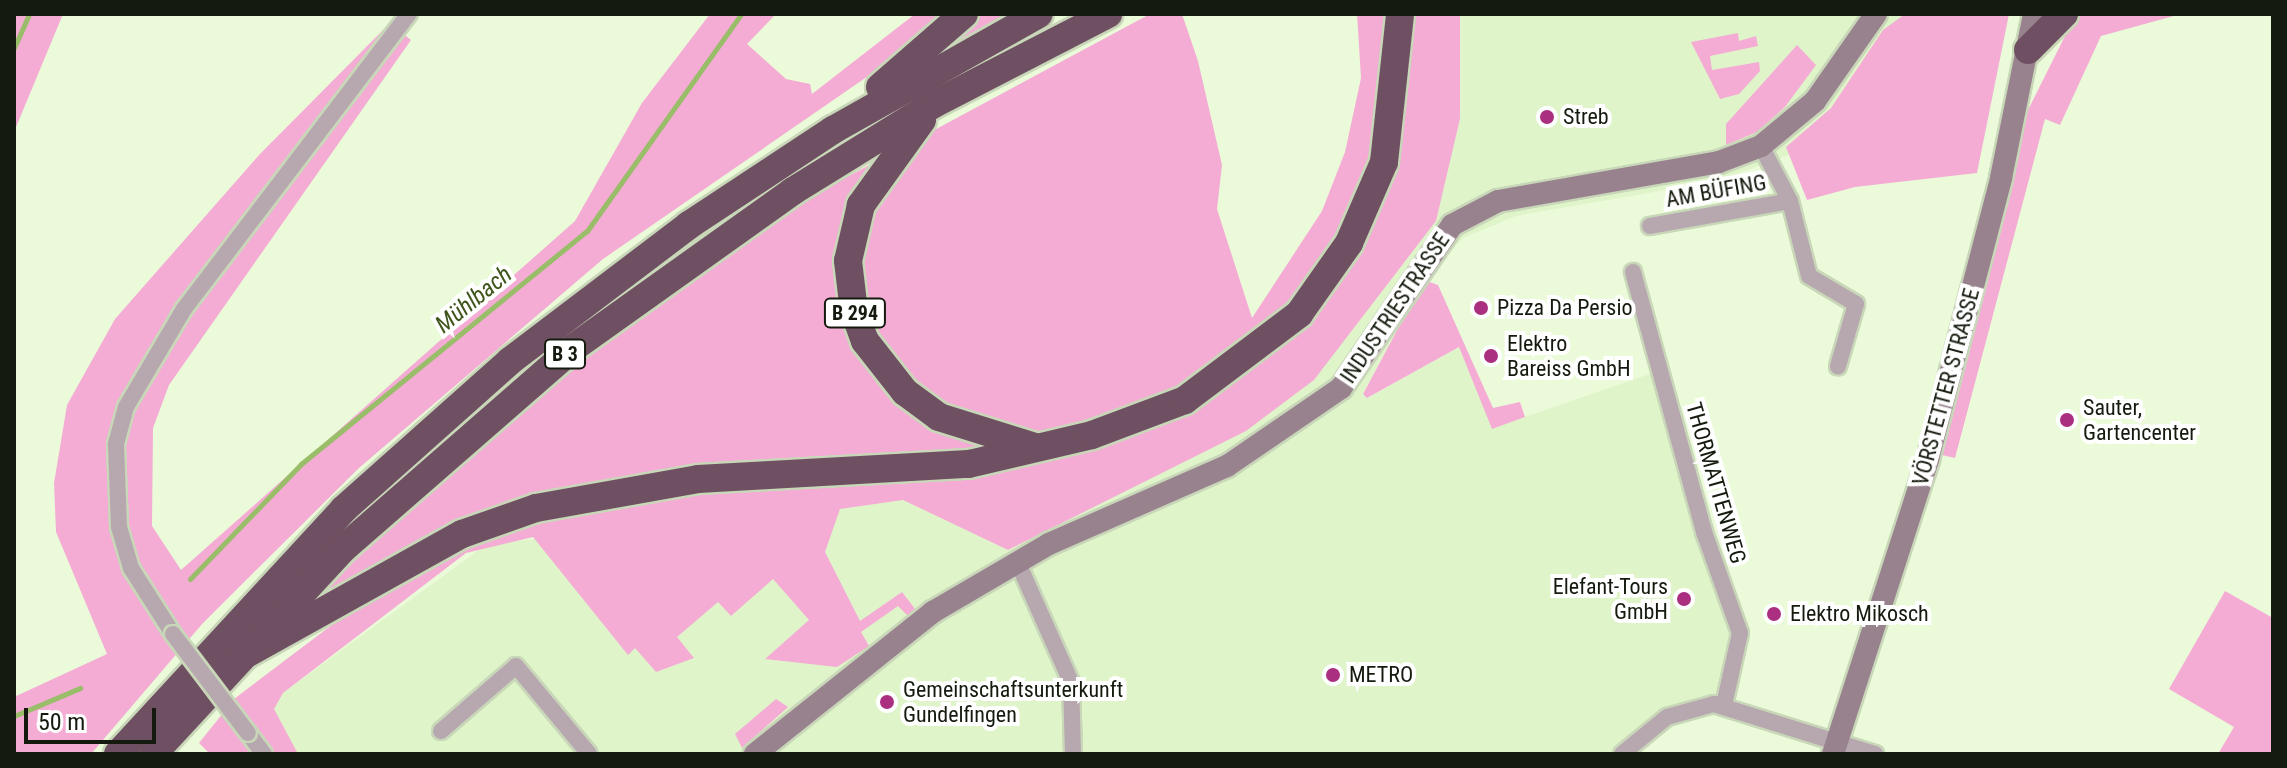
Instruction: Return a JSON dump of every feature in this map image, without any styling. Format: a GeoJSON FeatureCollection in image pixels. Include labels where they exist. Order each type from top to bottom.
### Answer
{"type":"FeatureCollection","features":[{"type":"Feature","properties":{"kind":"highway"},"geometry":{"type":"LineString","coordinates":[[833,130],[964,14]]}},
{"type":"Feature","properties":{"kind":"highway","name":"B 3"},"geometry":{"type":"LineString","coordinates":[[118,754],[344,509],[438,422],[601,288],[833,130],[1039,14]]}},
{"type":"Feature","properties":{"kind":"highway","name":"B 3"},"geometry":{"type":"LineString","coordinates":[[153,754],[239,658],[390,505],[573,348],[793,191],[934,104],[1108,14]]}},
{"type":"Feature","properties":{"kind":"highway"},"geometry":{"type":"LineString","coordinates":[[239,658],[462,534],[579,496],[698,479],[969,464],[1131,423],[1185,400],[1299,314],[1349,243],[1384,162],[1400,14]]}},
{"type":"Feature","properties":{"kind":"highway"},"geometry":{"type":"LineString","coordinates":[[2028,50],[2064,14]]}},
{"type":"Feature","properties":{"kind":"highway","name":"B 294"},"geometry":{"type":"LineString","coordinates":[[934,104],[861,205],[848,261],[854,311],[865,341],[905,392],[939,417],[1033,447]]}},
{"type":"Feature","properties":{"kind":"street"},"geometry":{"type":"LineString","coordinates":[[264,754],[173,634],[131,568],[119,527],[116,444],[126,407],[184,309],[409,14]]}},
{"type":"Feature","properties":{"kind":"street","name":"INDUSTRIESTRASSE"},"geometry":{"type":"LineString","coordinates":[[755,754],[933,612],[1018,563],[1227,466],[1341,388],[1452,225],[1498,201],[1719,162],[1761,146],[1815,101],[1876,14]]}},
{"type":"Feature","properties":{"kind":"street","name":"VÖRSTETTER STRASSE"},"geometry":{"type":"LineString","coordinates":[[1834,748],[1928,459],[2028,50],[2034,14]]}},
{"type":"Feature","properties":{"kind":"street","name":"AM BÜFING"},"geometry":{"type":"LineString","coordinates":[[1761,146],[1790,201],[1809,276],[1856,304],[1838,366]]}},
{"type":"Feature","properties":{"kind":"street","name":"AM BÜFING"},"geometry":{"type":"LineString","coordinates":[[1650,226],[1790,201]]}},
{"type":"Feature","properties":{"kind":"street","name":"THORMATTENWEG"},"geometry":{"type":"LineString","coordinates":[[1633,272],[1704,532],[1740,633],[1724,705]]}},
{"type":"Feature","properties":{"kind":"street"},"geometry":{"type":"LineString","coordinates":[[1018,563],[1071,682],[1073,754]]}},
{"type":"Feature","properties":{"kind":"street"},"geometry":{"type":"LineString","coordinates":[[441,731],[516,666],[589,754]]}},
{"type":"Feature","properties":{"kind":"street"},"geometry":{"type":"LineString","coordinates":[[1622,754],[1667,717],[1724,705],[1834,748],[1875,754]]}},
{"type":"Feature","properties":{"kind":"shaded area"},"geometry":{"type":"Polygon","coordinates":[[[14,14],[63,14],[14,132],[14,14]]]}},
{"type":"Feature","properties":{"kind":"shaded area"},"geometry":{"type":"Polygon","coordinates":[[[710,14],[776,14],[747,44],[786,79],[810,84],[812,94],[915,14],[1012,14],[924,67],[887,63],[603,259],[359,468],[203,623],[91,754],[14,754],[14,697],[107,654],[56,532],[54,483],[67,405],[115,319],[259,155],[390,23],[411,40],[169,385],[153,428],[152,526],[181,570],[575,221],[642,103],[710,14]]]}},
{"type":"Feature","properties":{"kind":"shaded area"},"geometry":{"type":"Polygon","coordinates":[[[1150,14],[1182,14],[1198,61],[1222,165],[1217,209],[1252,318],[1322,211],[1345,152],[1361,78],[1357,14],[1460,14],[1460,119],[1436,221],[1314,380],[1246,431],[1008,550],[903,500],[840,509],[825,552],[860,621],[902,592],[915,609],[908,616],[898,606],[861,632],[869,646],[837,667],[765,659],[809,620],[773,579],[731,616],[718,602],[677,637],[694,658],[656,672],[635,648],[628,655],[533,537],[466,553],[283,693],[274,709],[298,754],[273,754],[258,737],[234,699],[345,615],[328,585],[563,372],[793,206],[1150,14]]]}},
{"type":"Feature","properties":{"kind":"shaded area"},"geometry":{"type":"Polygon","coordinates":[[[1460,14],[1905,14],[1883,31],[1831,108],[1786,147],[1789,155],[1717,181],[1516,216],[1463,238],[1424,280],[1363,393],[1368,398],[1459,347],[1493,428],[1661,370],[1740,633],[1724,705],[1686,710],[1622,754],[298,754],[282,732],[273,709],[283,693],[487,544],[903,500],[1008,550],[1246,431],[1314,380],[1436,221],[1460,119],[1460,14]]]}},
{"type":"Feature","properties":{"kind":"shaded area"},"geometry":{"type":"Polygon","coordinates":[[[1905,14],[2009,14],[1977,173],[1855,187],[1807,200],[1786,147],[1831,108],[1883,30],[1905,14]]]}},
{"type":"Feature","properties":{"kind":"shaded area"},"geometry":{"type":"Polygon","coordinates":[[[2076,14],[2181,14],[2101,36],[2060,125],[2045,119],[1955,458],[1942,455],[2027,112],[2076,14]]]}},
{"type":"Feature","properties":{"kind":"shaded area"},"geometry":{"type":"Polygon","coordinates":[[[1738,33],[1739,41],[1756,36],[1758,46],[1710,56],[1712,70],[1759,62],[1760,71],[1739,94],[1720,99],[1691,42],[1738,33]]]}},
{"type":"Feature","properties":{"kind":"shaded area"},"geometry":{"type":"Polygon","coordinates":[[[1797,45],[1816,65],[1785,107],[1757,132],[1726,145],[1726,124],[1797,45]]]}},
{"type":"Feature","properties":{"kind":"shaded area"},"geometry":{"type":"Polygon","coordinates":[[[1424,280],[1438,285],[1493,408],[1520,402],[1525,417],[1492,429],[1459,347],[1367,398],[1363,394],[1424,280]]]}},
{"type":"Feature","properties":{"kind":"shaded area"},"geometry":{"type":"Polygon","coordinates":[[[2225,591],[2273,618],[2273,754],[2218,754],[2234,727],[2169,689],[2225,591]]]}},
{"type":"Feature","properties":{"kind":"shaded area"},"geometry":{"type":"Polygon","coordinates":[[[776,699],[788,707],[742,748],[735,734],[776,699]]]}},
{"type":"Feature","properties":{"kind":"shaded area"},"geometry":{"type":"Polygon","coordinates":[[[223,713],[255,754],[210,754],[199,743],[223,713]]]}},
{"type":"Feature","properties":{"kind":"waterway"},"geometry":{"type":"LineString","coordinates":[[14,48],[29,14]]}},
{"type":"Feature","properties":{"kind":"waterway","name":"Mühlbach"},"geometry":{"type":"LineString","coordinates":[[190,579],[301,464],[587,231],[741,14]]}},
{"type":"Feature","properties":{"kind":"waterway","name":"Mühlbach"},"geometry":{"type":"LineString","coordinates":[[14,716],[80,688]]}},
{"type":"Feature","properties":{"kind":"place","name":"Streb"},"geometry":{"type":"Point","coordinates":[1547,117]}},
{"type":"Feature","properties":{"kind":"place","name":"Pizza Da Persio"},"geometry":{"type":"Point","coordinates":[1481,308]}},
{"type":"Feature","properties":{"kind":"place","name":"Elektro Bareiss GmbH"},"geometry":{"type":"Point","coordinates":[1491,356]}},
{"type":"Feature","properties":{"kind":"place","name":"Sauter, Gartencenter"},"geometry":{"type":"Point","coordinates":[2067,420]}},
{"type":"Feature","properties":{"kind":"place","name":"Elefant-Tours GmbH"},"geometry":{"type":"Point","coordinates":[1684,599]}},
{"type":"Feature","properties":{"kind":"place","name":"Elektro Mikosch"},"geometry":{"type":"Point","coordinates":[1774,614]}},
{"type":"Feature","properties":{"kind":"place","name":"METRO"},"geometry":{"type":"Point","coordinates":[1333,675]}},
{"type":"Feature","properties":{"kind":"place","name":"Gemeinschaftsunterkunft Gundelfingen"},"geometry":{"type":"Point","coordinates":[887,702]}}]}
